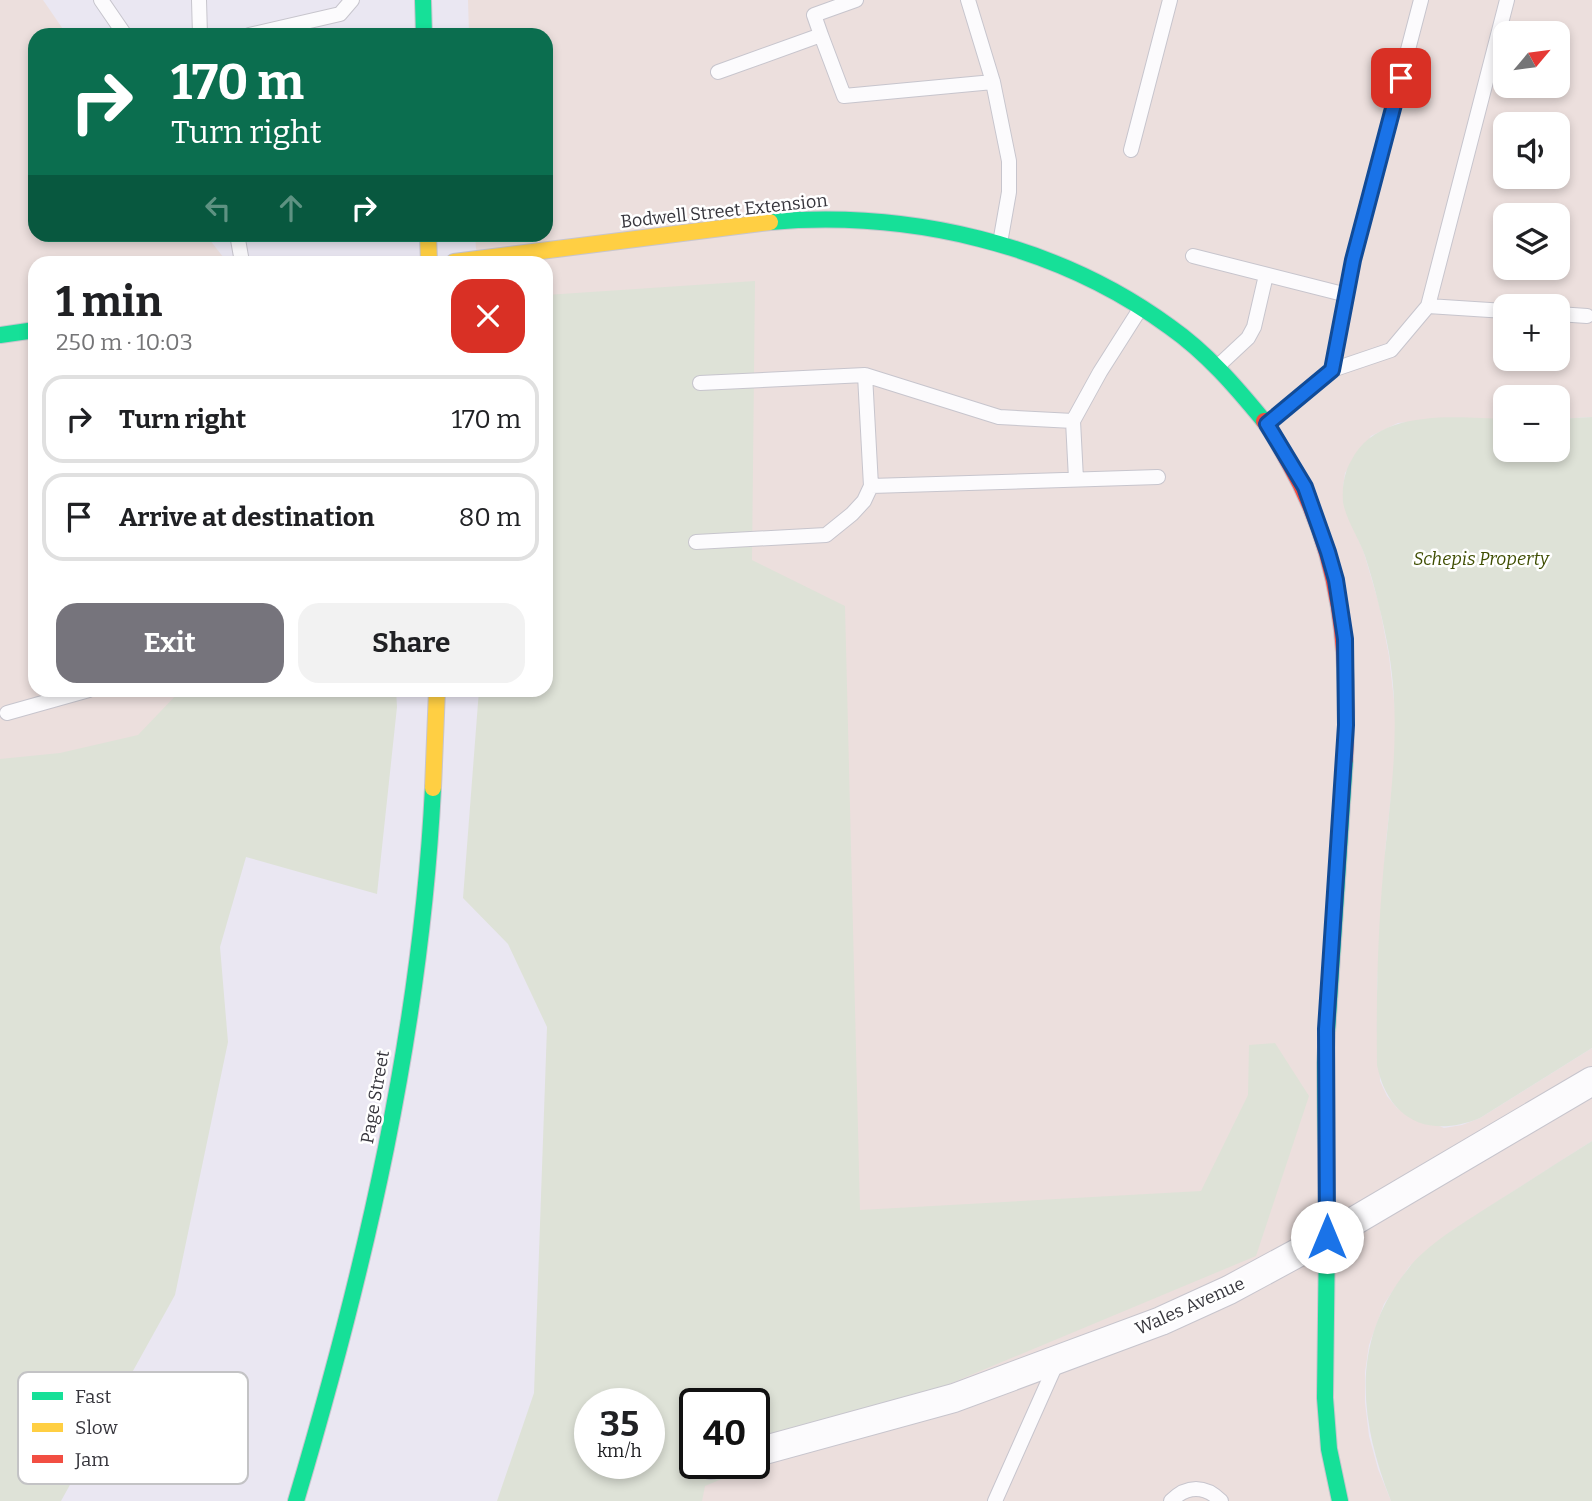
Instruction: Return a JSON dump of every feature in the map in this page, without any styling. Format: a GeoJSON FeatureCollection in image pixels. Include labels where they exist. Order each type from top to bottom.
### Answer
{"type":"FeatureCollection","features":[{"type":"Feature","properties":{"kind":"street"},"geometry":{"type":"LineString","coordinates":[[423,0],[424,28]]}},
{"type":"Feature","properties":{"kind":"street","name":"Bodwell Street Extension"},"geometry":{"type":"LineString","coordinates":[[500,256],[731,226],[795,221],[886,221],[938,229],[1000,243],[1085,274],[1142,305],[1174,328],[1217,367],[1267,424],[1305,487],[1336,580],[1345,639],[1346,725],[1326,1029],[1327,1237],[1323,1360],[1325,1433],[1340,1501]]}},
{"type":"Feature","properties":{"kind":"street"},"geometry":{"type":"LineString","coordinates":[[0,335],[28,331]]}},
{"type":"Feature","properties":{"kind":"street","name":"Page Street"},"geometry":{"type":"LineString","coordinates":[[296,1501],[356,1286],[391,1117],[419,940],[432,799],[436,697]]}},
{"type":"Feature","properties":{"kind":"street","name":"Wales Avenue"},"geometry":{"type":"LineString","coordinates":[[770,1449],[954,1398],[1058,1361],[1184,1311],[1327,1237],[1592,1082]]}},
{"type":"Feature","properties":{"kind":"lane"},"geometry":{"type":"LineString","coordinates":[[101,0],[120,28]]}},
{"type":"Feature","properties":{"kind":"lane"},"geometry":{"type":"LineString","coordinates":[[200,0],[200,28]]}},
{"type":"Feature","properties":{"kind":"lane"},"geometry":{"type":"LineString","coordinates":[[282,28],[333,17],[340,14],[352,0]]}},
{"type":"Feature","properties":{"kind":"lane"},"geometry":{"type":"LineString","coordinates":[[856,0],[814,15],[844,96],[993,82]]}},
{"type":"Feature","properties":{"kind":"lane"},"geometry":{"type":"LineString","coordinates":[[968,0],[993,82],[1009,161],[1009,192],[1000,243]]}},
{"type":"Feature","properties":{"kind":"lane"},"geometry":{"type":"LineString","coordinates":[[1131,150],[1170,0]]}},
{"type":"Feature","properties":{"kind":"lane"},"geometry":{"type":"LineString","coordinates":[[1332,370],[1353,260],[1421,0]]}},
{"type":"Feature","properties":{"kind":"lane"},"geometry":{"type":"LineString","coordinates":[[1267,424],[1332,370],[1391,350],[1428,306],[1507,0]]}},
{"type":"Feature","properties":{"kind":"lane"},"geometry":{"type":"LineString","coordinates":[[718,72],[821,35]]}},
{"type":"Feature","properties":{"kind":"lane"},"geometry":{"type":"LineString","coordinates":[[1193,257],[1347,295]]}},
{"type":"Feature","properties":{"kind":"lane"},"geometry":{"type":"LineString","coordinates":[[1217,367],[1248,338],[1254,327],[1266,275]]}},
{"type":"Feature","properties":{"kind":"lane"},"geometry":{"type":"LineString","coordinates":[[1076,479],[1073,421],[1142,305]]}},
{"type":"Feature","properties":{"kind":"lane"},"geometry":{"type":"LineString","coordinates":[[1428,306],[1493,310]]}},
{"type":"Feature","properties":{"kind":"lane"},"geometry":{"type":"LineString","coordinates":[[1570,315],[1587,316]]}},
{"type":"Feature","properties":{"kind":"lane"},"geometry":{"type":"LineString","coordinates":[[700,383],[865,375],[999,417],[1073,421]]}},
{"type":"Feature","properties":{"kind":"lane"},"geometry":{"type":"LineString","coordinates":[[696,542],[826,535],[852,514],[864,501],[871,486],[865,375]]}},
{"type":"Feature","properties":{"kind":"lane"},"geometry":{"type":"LineString","coordinates":[[871,486],[1158,477]]}},
{"type":"Feature","properties":{"kind":"lane"},"geometry":{"type":"LineString","coordinates":[[6,713],[64,697]]}},
{"type":"Feature","properties":{"kind":"lane"},"geometry":{"type":"LineString","coordinates":[[995,1501],[1058,1361]]}},
{"type":"Feature","properties":{"kind":"lane"},"geometry":{"type":"LineString","coordinates":[[1171,1501],[1187,1489],[1201,1488],[1221,1501]]}},
{"type":"Feature","properties":{"kind":"shaded area"},"geometry":{"type":"Polygon","coordinates":[[[0,0],[43,0],[62,28],[28,28],[28,242],[211,242],[222,256],[28,256],[28,697],[362,697],[0,897],[0,0]]]}},
{"type":"Feature","properties":{"kind":"shaded area"},"geometry":{"type":"Polygon","coordinates":[[[468,0],[1592,0],[1592,417],[1570,418],[1570,385],[1493,385],[1493,419],[1398,423],[1371,436],[1345,473],[1344,504],[1364,553],[1379,604],[1395,709],[1395,762],[1386,841],[1377,986],[1380,1081],[1397,1108],[1444,1128],[1480,1118],[1592,1048],[1592,1141],[1450,1232],[1409,1267],[1384,1304],[1369,1345],[1365,1372],[1365,1403],[1369,1436],[1391,1501],[690,1501],[699,1479],[770,1479],[770,1388],[750,1388],[553,640],[553,256],[477,256],[476,242],[553,242],[553,28],[469,28],[468,0]]]}},
{"type":"Feature","properties":{"kind":"green space"},"geometry":{"type":"Polygon","coordinates":[[[755,281],[752,560],[845,606],[860,1210],[1201,1191],[1248,1095],[1249,1045],[1275,1043],[1309,1096],[1256,1256],[770,1459],[770,1388],[679,1388],[679,1479],[722,1479],[705,1486],[702,1501],[497,1501],[534,1393],[547,1027],[508,944],[463,898],[478,697],[553,697],[553,295],[755,281]]]}},
{"type":"Feature","properties":{"kind":"green space","name":"Schepis Property"},"geometry":{"type":"Polygon","coordinates":[[[1442,417],[1493,418],[1493,462],[1570,462],[1570,418],[1592,417],[1592,1048],[1480,1118],[1461,1124],[1428,1125],[1401,1111],[1382,1084],[1377,1065],[1379,926],[1393,771],[1394,702],[1389,653],[1375,592],[1365,556],[1343,502],[1345,475],[1363,444],[1379,432],[1419,419],[1442,417]]]}},
{"type":"Feature","properties":{"kind":"green space"},"geometry":{"type":"Polygon","coordinates":[[[174,697],[396,697],[377,894],[246,857],[220,947],[228,1042],[175,1295],[132,1372],[18,1372],[18,1484],[70,1484],[61,1501],[0,1501],[0,759],[60,753],[138,735],[174,697]]]}},
{"type":"Feature","properties":{"kind":"green space"},"geometry":{"type":"Polygon","coordinates":[[[1592,1141],[1592,1501],[1391,1501],[1372,1441],[1366,1382],[1376,1324],[1389,1296],[1408,1269],[1435,1243],[1592,1141]]]}},
{"type":"Feature","properties":{"kind":"traffic: fast"},"geometry":{"type":"LineString","coordinates":[[423,0],[424,28]]}},
{"type":"Feature","properties":{"kind":"traffic: fast"},"geometry":{"type":"LineString","coordinates":[[770,222],[875,222],[928,228],[980,239],[1030,254],[1079,274],[1126,298],[1170,327],[1209,359],[1264,421]]}},
{"type":"Feature","properties":{"kind":"traffic: fast"},"geometry":{"type":"LineString","coordinates":[[0,335],[28,331]]}},
{"type":"Feature","properties":{"kind":"traffic: fast"},"geometry":{"type":"LineString","coordinates":[[1340,1501],[1329,1449],[1325,1398],[1325,1063],[1345,759]]}},
{"type":"Feature","properties":{"kind":"traffic: fast"},"geometry":{"type":"LineString","coordinates":[[296,1501],[345,1326],[386,1149],[416,969],[433,788]]}},
{"type":"Feature","properties":{"kind":"traffic: slow"},"geometry":{"type":"LineString","coordinates":[[501,256],[770,222]]}},
{"type":"Feature","properties":{"kind":"traffic: slow"},"geometry":{"type":"LineString","coordinates":[[428,242],[429,256]]}},
{"type":"Feature","properties":{"kind":"traffic: slow"},"geometry":{"type":"LineString","coordinates":[[433,788],[437,697]]}},
{"type":"Feature","properties":{"kind":"traffic: jam"},"geometry":{"type":"LineString","coordinates":[[1264,421],[1307,498],[1321,533],[1331,570],[1339,607],[1346,682],[1345,759]]}},
{"type":"Feature","properties":{"kind":"route"},"geometry":{"type":"LineString","coordinates":[[1327,1237],[1326,1029],[1346,725],[1345,639],[1336,580],[1305,487],[1267,424],[1332,370],[1353,260],[1401,78]]}}]}
